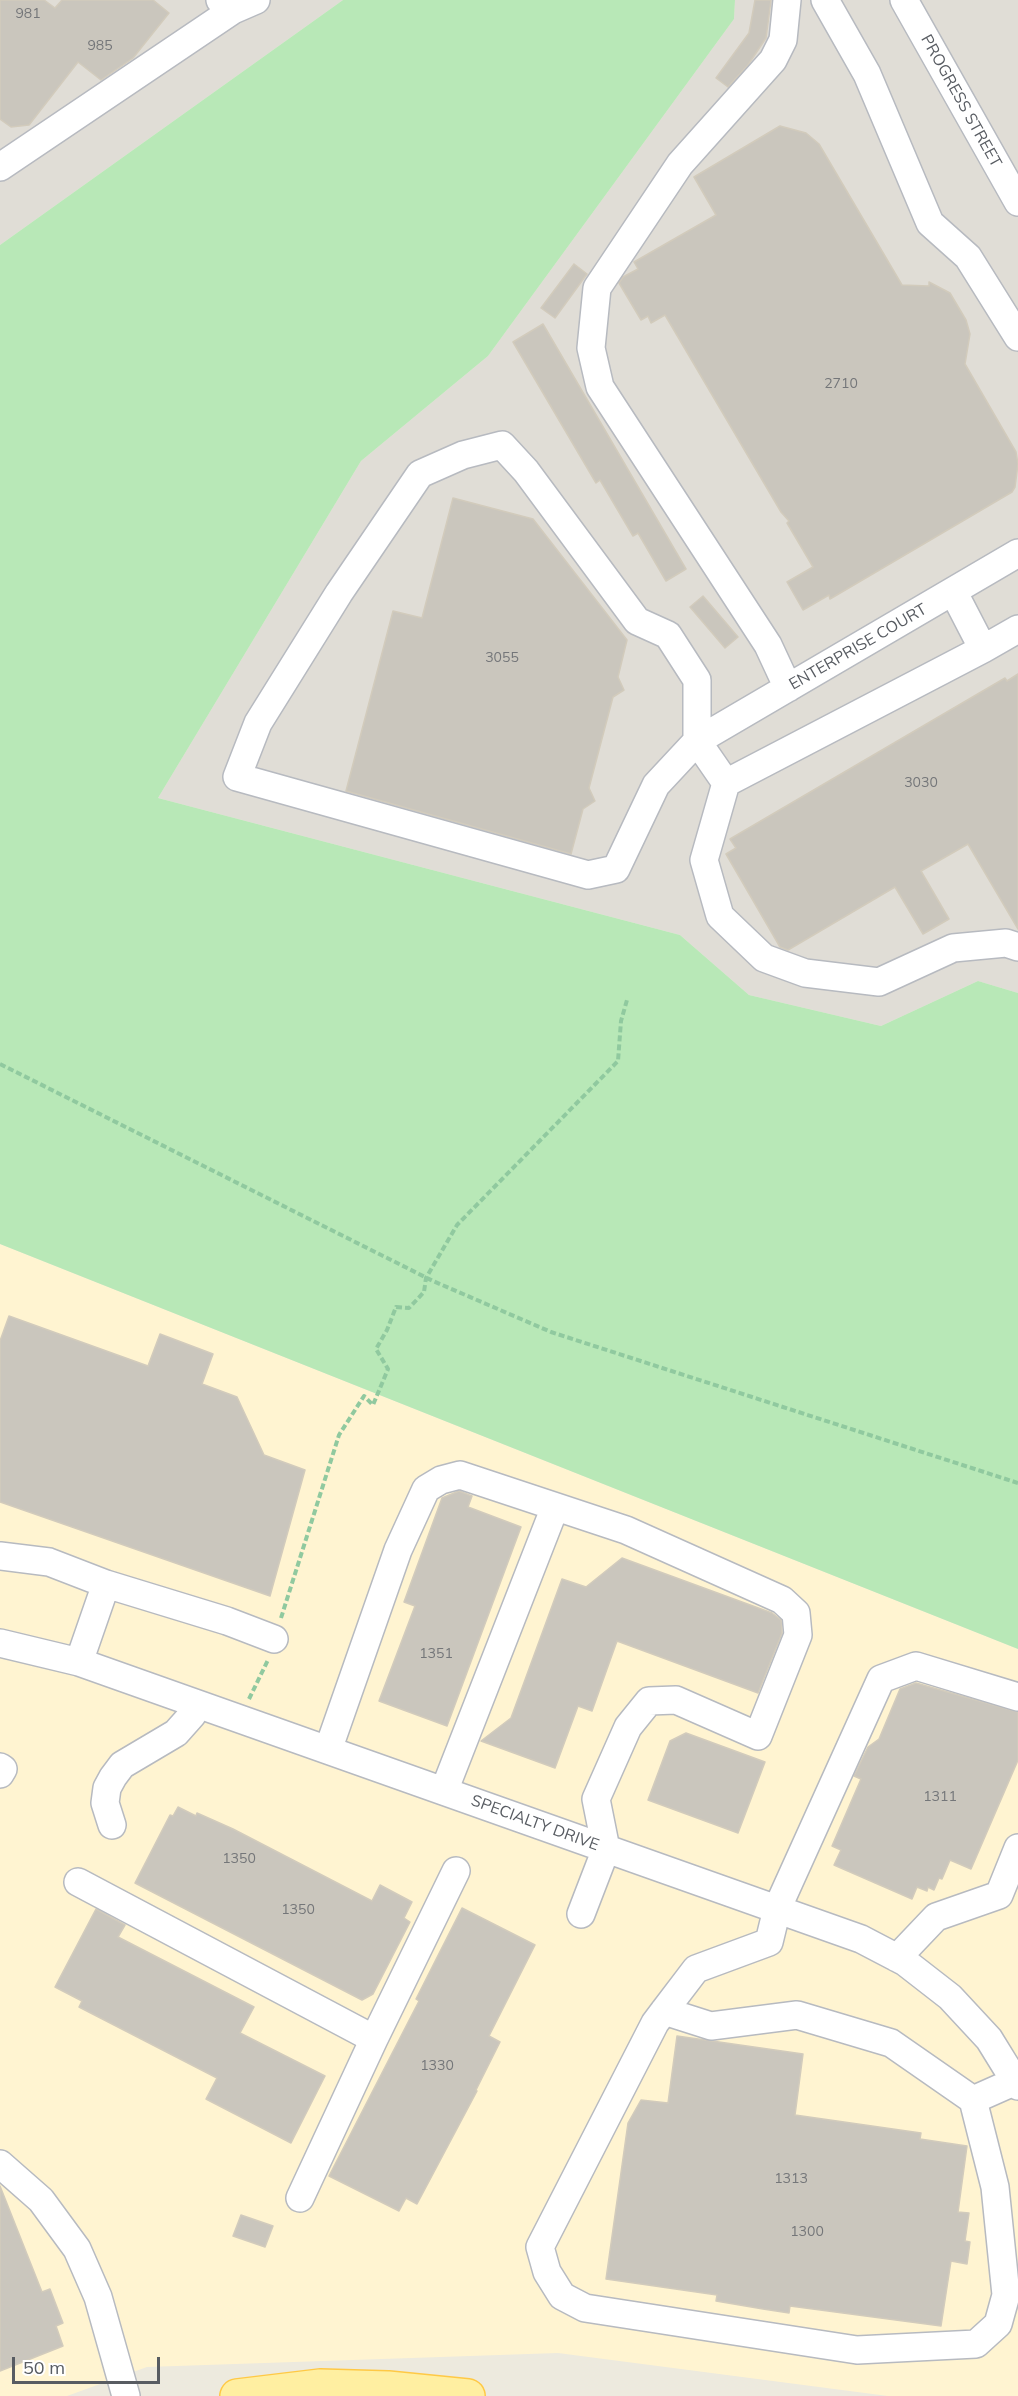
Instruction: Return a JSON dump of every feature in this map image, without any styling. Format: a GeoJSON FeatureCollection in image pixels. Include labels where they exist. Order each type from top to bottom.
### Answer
{"type":"FeatureCollection","features":[{"type":"Feature","properties":{"kind":"main road"},"geometry":{"type":"LineString","coordinates":[[237,2396],[320,2386],[388,2388],[468,2396]]}},
{"type":"Feature","properties":{"kind":"street"},"geometry":{"type":"LineString","coordinates":[[787,0],[783,40],[773,60],[680,164],[597,288],[591,348],[600,387],[768,645],[788,688]]}},
{"type":"Feature","properties":{"kind":"street"},"geometry":{"type":"LineString","coordinates":[[825,0],[867,74],[930,223],[968,257],[1018,337]]}},
{"type":"Feature","properties":{"kind":"street","name":"PROGRESS STREET"},"geometry":{"type":"LineString","coordinates":[[904,0],[1016,194]]}},
{"type":"Feature","properties":{"kind":"street"},"geometry":{"type":"LineString","coordinates":[[0,167],[236,3]]}},
{"type":"Feature","properties":{"kind":"street","name":"ENTERPRISE COURT"},"geometry":{"type":"LineString","coordinates":[[697,741],[697,680],[668,635],[637,621],[526,471],[502,445],[463,454],[420,474],[339,593],[258,723],[237,777],[588,875],[616,869],[656,785],[697,741],[1018,553]]}},
{"type":"Feature","properties":{"kind":"street"},"geometry":{"type":"LineString","coordinates":[[953,591],[983,649]]}},
{"type":"Feature","properties":{"kind":"street"},"geometry":{"type":"LineString","coordinates":[[1018,629],[726,783],[704,860],[720,916],[764,958],[805,973],[879,982],[953,948],[1006,944],[1018,947]]}},
{"type":"Feature","properties":{"kind":"street"},"geometry":{"type":"LineString","coordinates":[[697,741],[726,783]]}},
{"type":"Feature","properties":{"kind":"street"},"geometry":{"type":"LineString","coordinates":[[328,1750],[398,1551],[426,1489],[441,1480],[460,1475],[626,1530],[782,1600],[796,1613],[798,1635],[758,1736],[676,1700],[649,1701],[628,1727],[596,1799],[606,1849],[581,1914]]}},
{"type":"Feature","properties":{"kind":"street"},"geometry":{"type":"LineString","coordinates":[[444,1791],[555,1507]]}},
{"type":"Feature","properties":{"kind":"street"},"geometry":{"type":"LineString","coordinates":[[0,1557],[49,1562],[106,1584],[227,1621],[274,1639]]}},
{"type":"Feature","properties":{"kind":"street"},"geometry":{"type":"LineString","coordinates":[[79,1662],[106,1584]]}},
{"type":"Feature","properties":{"kind":"street","name":"SPECIALTY DRIVE"},"geometry":{"type":"LineString","coordinates":[[0,1643],[79,1662],[861,1939],[897,1958],[950,1997],[989,2039],[1017,2082]]}},
{"type":"Feature","properties":{"kind":"street"},"geometry":{"type":"LineString","coordinates":[[664,2011],[711,2026],[797,2015],[891,2043],[973,2100],[995,2187],[1006,2295],[998,2324],[976,2344],[857,2350],[585,2308],[562,2295],[547,2272],[540,2247],[655,2023],[664,2011],[696,1969],[769,1942],[777,1909],[881,1679],[916,1666],[1018,1696]]}},
{"type":"Feature","properties":{"kind":"street"},"geometry":{"type":"LineString","coordinates":[[112,1825],[105,1803],[107,1788],[112,1777],[122,1765],[176,1733],[192,1715],[198,1704]]}},
{"type":"Feature","properties":{"kind":"street"},"geometry":{"type":"LineString","coordinates":[[0,1767],[3,1769],[0,1774]]}},
{"type":"Feature","properties":{"kind":"street"},"geometry":{"type":"LineString","coordinates":[[897,1958],[936,1917],[999,1895],[1018,1848]]}},
{"type":"Feature","properties":{"kind":"street"},"geometry":{"type":"LineString","coordinates":[[300,2198],[456,1871]]}},
{"type":"Feature","properties":{"kind":"street"},"geometry":{"type":"LineString","coordinates":[[78,1882],[374,2039]]}},
{"type":"Feature","properties":{"kind":"street"},"geometry":{"type":"LineString","coordinates":[[973,2100],[1017,2082]]}},
{"type":"Feature","properties":{"kind":"street"},"geometry":{"type":"LineString","coordinates":[[0,2164],[41,2200],[77,2249],[98,2297],[126,2396]]}},
{"type":"Feature","properties":{"kind":"path"},"geometry":{"type":"LineString","coordinates":[[239,1718],[266,1664],[339,1435],[364,1396],[373,1405],[388,1369],[376,1349],[396,1307],[409,1308],[424,1292],[426,1278],[457,1225],[618,1061],[621,1021],[627,1000]]}},
{"type":"Feature","properties":{"kind":"path"},"geometry":{"type":"LineString","coordinates":[[0,1064],[426,1278],[551,1332],[1018,1483]]}},
{"type":"Feature","properties":{"kind":"shaded area"},"geometry":{"type":"Polygon","coordinates":[[[0,0],[343,0],[0,245],[0,0]]]}},
{"type":"Feature","properties":{"kind":"shaded area"},"geometry":{"type":"Polygon","coordinates":[[[735,0],[1018,0],[1018,993],[978,981],[881,1026],[749,995],[680,935],[158,798],[361,461],[488,356],[734,19],[735,0]]]}},
{"type":"Feature","properties":{"kind":"shaded area"},"geometry":{"type":"Polygon","coordinates":[[[0,1244],[1018,1649],[1018,2396],[888,2396],[558,2353],[147,2367],[67,2396],[0,2396],[0,1244]]]}},
{"type":"Feature","properties":{"kind":"green space"},"geometry":{"type":"Polygon","coordinates":[[[343,0],[735,0],[734,19],[488,356],[361,461],[158,798],[680,935],[749,995],[881,1026],[978,981],[1018,993],[1018,1649],[0,1244],[0,245],[343,0]]]}},
{"type":"Feature","properties":{"kind":"building"},"geometry":{"type":"Polygon","coordinates":[[[0,0],[44,0],[55,8],[62,0],[153,0],[169,13],[133,58],[101,80],[78,62],[29,125],[11,127],[0,119],[0,0]]]}},
{"type":"Feature","properties":{"kind":"building"},"geometry":{"type":"Polygon","coordinates":[[[755,0],[771,0],[766,38],[748,65],[728,87],[716,78],[749,33],[755,0]]]}},
{"type":"Feature","properties":{"kind":"building"},"geometry":{"type":"Polygon","coordinates":[[[780,126],[806,133],[819,144],[902,285],[929,286],[929,282],[950,293],[966,320],[970,334],[965,364],[1016,452],[1018,464],[1015,487],[1012,492],[830,599],[829,595],[803,610],[787,582],[813,567],[787,523],[789,521],[781,512],[665,315],[651,323],[648,316],[641,320],[619,283],[623,277],[638,269],[634,262],[716,215],[694,177],[780,126]]]}},
{"type":"Feature","properties":{"kind":"building"},"geometry":{"type":"Polygon","coordinates":[[[574,264],[587,274],[555,318],[541,308],[574,264]]]}},
{"type":"Feature","properties":{"kind":"building"},"geometry":{"type":"Polygon","coordinates":[[[543,324],[686,569],[666,581],[638,533],[633,536],[600,480],[596,483],[513,342],[543,324]]]}},
{"type":"Feature","properties":{"kind":"building"},"geometry":{"type":"Polygon","coordinates":[[[453,498],[533,519],[627,640],[618,677],[624,690],[613,697],[589,788],[595,801],[583,809],[571,854],[346,791],[393,611],[422,618],[453,498]]]}},
{"type":"Feature","properties":{"kind":"building"},"geometry":{"type":"Polygon","coordinates":[[[703,596],[738,637],[725,648],[690,607],[703,596]]]}},
{"type":"Feature","properties":{"kind":"building"},"geometry":{"type":"Polygon","coordinates":[[[1018,674],[1018,929],[968,844],[921,871],[949,919],[923,934],[895,887],[788,950],[780,947],[726,854],[736,848],[730,839],[1005,678],[1007,681],[1018,674]]]}},
{"type":"Feature","properties":{"kind":"building"},"geometry":{"type":"Polygon","coordinates":[[[9,1316],[148,1366],[160,1334],[213,1354],[202,1384],[237,1397],[264,1455],[305,1470],[270,1596],[0,1502],[0,1341],[9,1316]]]}},
{"type":"Feature","properties":{"kind":"building"},"geometry":{"type":"Polygon","coordinates":[[[459,1491],[472,1496],[468,1507],[521,1527],[447,1726],[379,1701],[415,1606],[404,1602],[442,1498],[459,1491]]]}},
{"type":"Feature","properties":{"kind":"building"},"geometry":{"type":"Polygon","coordinates":[[[622,1558],[772,1613],[781,1620],[782,1633],[758,1693],[617,1641],[592,1711],[578,1706],[555,1768],[481,1741],[511,1718],[562,1579],[586,1587],[622,1558]]]}},
{"type":"Feature","properties":{"kind":"building"},"geometry":{"type":"Polygon","coordinates":[[[916,1683],[1018,1712],[1018,1760],[971,1869],[950,1860],[942,1879],[939,1878],[934,1890],[928,1887],[927,1891],[917,1887],[912,1899],[834,1865],[841,1850],[832,1846],[861,1779],[854,1776],[868,1747],[879,1739],[900,1689],[916,1683]]]}},
{"type":"Feature","properties":{"kind":"building"},"geometry":{"type":"Polygon","coordinates":[[[686,1733],[765,1762],[738,1833],[648,1800],[670,1741],[686,1733]]]}},
{"type":"Feature","properties":{"kind":"building"},"geometry":{"type":"Polygon","coordinates":[[[178,1807],[233,1829],[372,1901],[380,1885],[412,1902],[404,1918],[410,1922],[373,1994],[362,2000],[135,1883],[170,1815],[173,1816],[178,1807]]]}},
{"type":"Feature","properties":{"kind":"building"},"geometry":{"type":"Polygon","coordinates":[[[462,1908],[535,1945],[489,2036],[500,2042],[477,2091],[417,2204],[406,2198],[399,2211],[329,2176],[419,2001],[416,1999],[462,1908]]]}},
{"type":"Feature","properties":{"kind":"building"},"geometry":{"type":"Polygon","coordinates":[[[96,1909],[125,1925],[118,1937],[254,2007],[240,2033],[325,2076],[291,2143],[206,2099],[217,2078],[79,2007],[82,2001],[55,1987],[96,1909]]]}},
{"type":"Feature","properties":{"kind":"building"},"geometry":{"type":"Polygon","coordinates":[[[677,2036],[803,2054],[795,2115],[921,2133],[920,2139],[967,2146],[958,2212],[969,2213],[965,2241],[970,2242],[967,2264],[951,2261],[941,2326],[790,2306],[789,2313],[716,2301],[717,2295],[606,2279],[628,2123],[641,2100],[668,2103],[677,2036]]]}},
{"type":"Feature","properties":{"kind":"building"},"geometry":{"type":"Polygon","coordinates":[[[0,2186],[42,2292],[50,2289],[63,2323],[56,2326],[63,2346],[0,2371],[0,2186]]]}},
{"type":"Feature","properties":{"kind":"building"},"geometry":{"type":"Polygon","coordinates":[[[241,2215],[273,2226],[265,2247],[233,2236],[241,2215]]]}}]}
